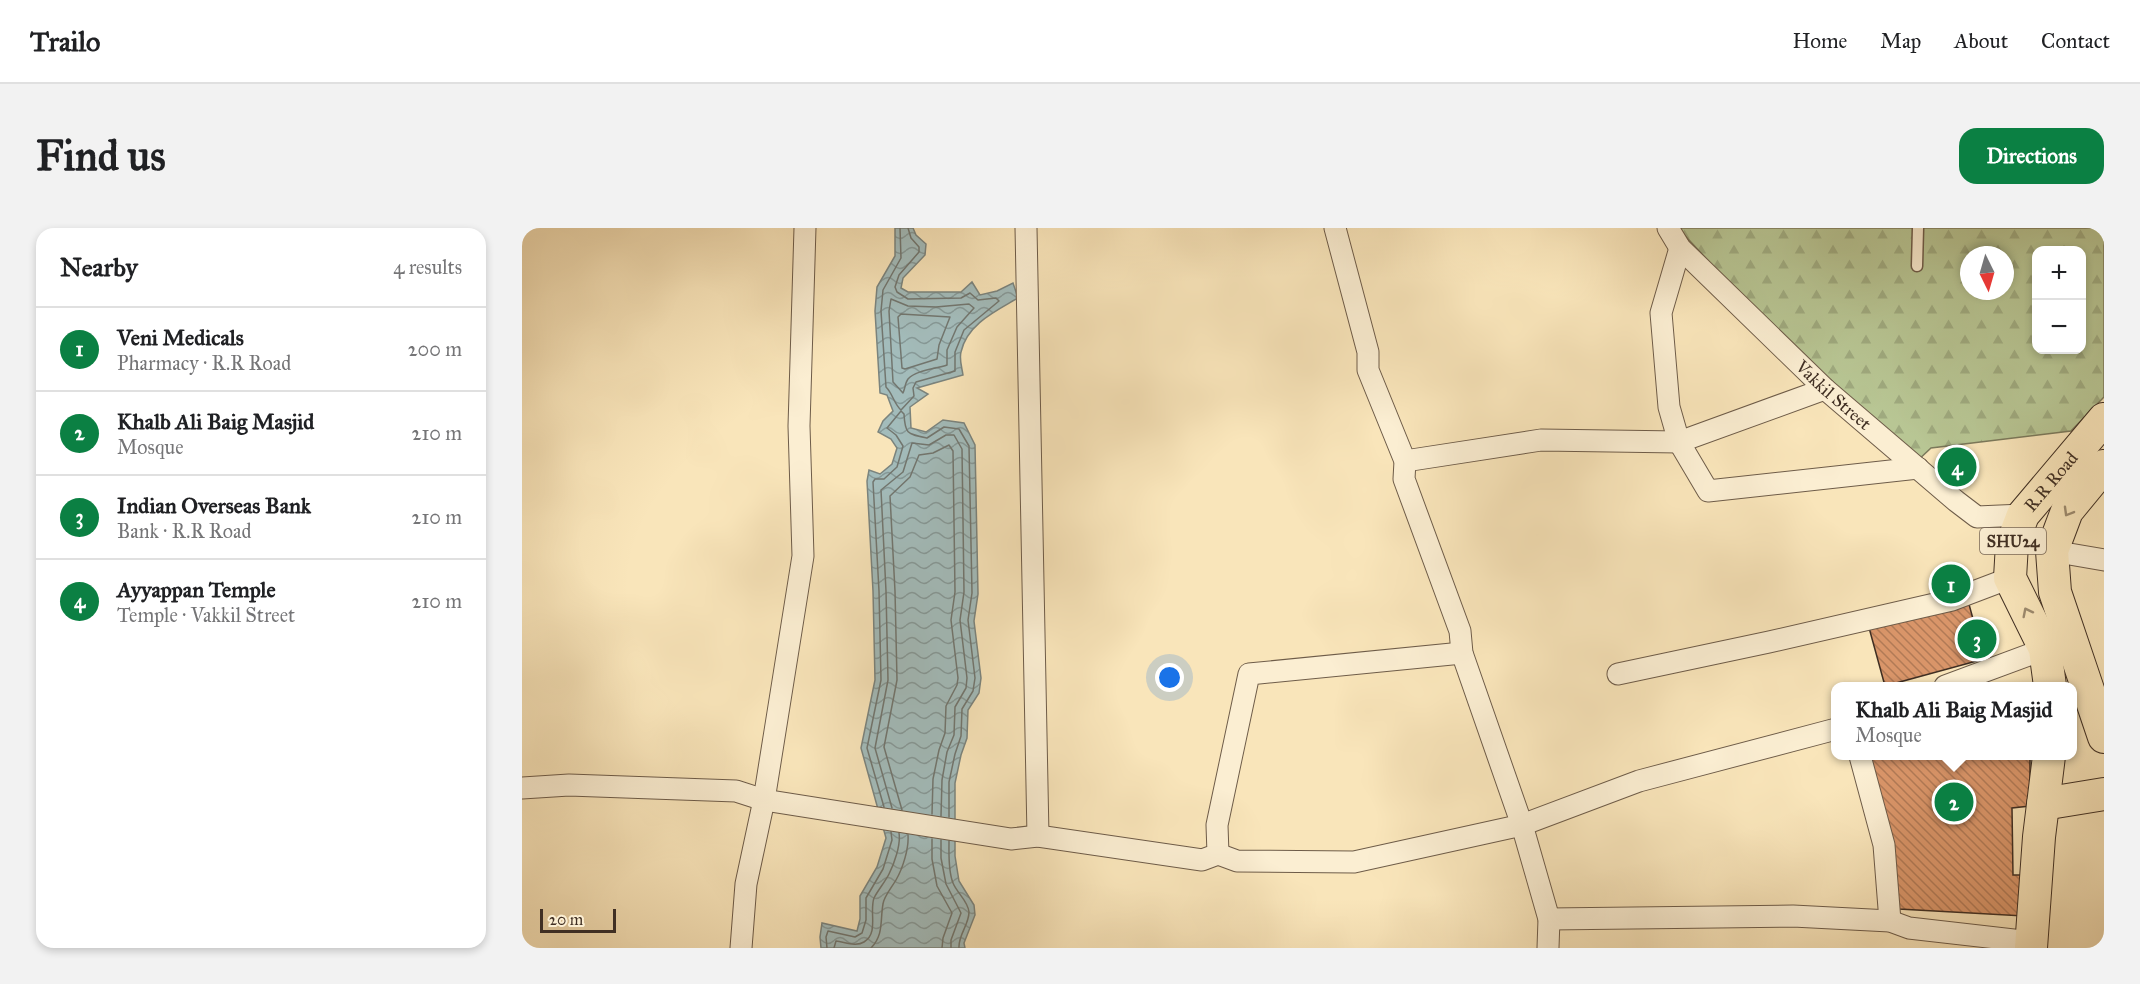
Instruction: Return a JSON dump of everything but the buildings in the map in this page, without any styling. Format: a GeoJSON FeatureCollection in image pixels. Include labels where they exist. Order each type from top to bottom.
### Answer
{"type":"FeatureCollection","features":[{"type":"Feature","properties":{"kind":"main road","name":"R.R Road"},"geometry":{"type":"LineString","coordinates":[[2049,682],[2045,649],[2010,578],[2012,544],[2023,515],[2104,419]]}},
{"type":"Feature","properties":{"kind":"main road","name":"R.R Road"},"geometry":{"type":"LineString","coordinates":[[2104,466],[2067,511],[2052,551],[2055,591],[2104,737]]}},
{"type":"Feature","properties":{"kind":"main road"},"geometry":{"type":"LineString","coordinates":[[2031,945],[2048,760]]}},
{"type":"Feature","properties":{"kind":"main road"},"geometry":{"type":"LineString","coordinates":[[2043,804],[2104,794]]}},
{"type":"Feature","properties":{"kind":"street"},"geometry":{"type":"LineString","coordinates":[[741,948],[746,884],[764,800],[803,556],[799,426],[805,228]]}},
{"type":"Feature","properties":{"kind":"street"},"geometry":{"type":"LineString","coordinates":[[1026,228],[1038,836]]}},
{"type":"Feature","properties":{"kind":"street"},"geometry":{"type":"LineString","coordinates":[[1335,228],[1368,352],[1368,370],[1405,461],[1404,479],[1461,631],[1462,653],[1522,825],[1549,919],[1548,948]]}},
{"type":"Feature","properties":{"kind":"street","name":"Vakkil Street"},"geometry":{"type":"LineString","coordinates":[[1668,228],[1680,248],[1825,389],[1977,517],[2023,515]]}},
{"type":"Feature","properties":{"kind":"street"},"geometry":{"type":"LineString","coordinates":[[1680,248],[1661,313],[1669,406],[1679,442],[1708,491],[1918,468]]}},
{"type":"Feature","properties":{"kind":"street"},"geometry":{"type":"LineString","coordinates":[[1405,461],[1540,440],[1679,442],[1825,389]]}},
{"type":"Feature","properties":{"kind":"street"},"geometry":{"type":"LineString","coordinates":[[2052,551],[2104,560]]}},
{"type":"Feature","properties":{"kind":"street"},"geometry":{"type":"LineString","coordinates":[[1618,674],[1952,600],[2010,578]]}},
{"type":"Feature","properties":{"kind":"street"},"geometry":{"type":"LineString","coordinates":[[1958,682],[2045,649]]}},
{"type":"Feature","properties":{"kind":"street"},"geometry":{"type":"LineString","coordinates":[[1218,854],[1217,825],[1249,674],[1462,653]]}},
{"type":"Feature","properties":{"kind":"street"},"geometry":{"type":"LineString","coordinates":[[522,788],[568,785],[736,791],[764,800],[1011,838],[1038,836],[1202,860],[1218,854],[1237,861],[1354,862],[1522,825],[1639,782],[1831,730]]}},
{"type":"Feature","properties":{"kind":"street"},"geometry":{"type":"LineString","coordinates":[[1861,760],[1884,845],[1890,921]]}},
{"type":"Feature","properties":{"kind":"street"},"geometry":{"type":"LineString","coordinates":[[1549,919],[1792,916],[1890,921],[1909,928],[2031,945]]}},
{"type":"Feature","properties":{"kind":"lane"},"geometry":{"type":"LineString","coordinates":[[1917,266],[1918,228]]}},
{"type":"Feature","properties":{"kind":"green space"},"geometry":{"type":"Polygon","coordinates":[[[1678,228],[2104,228],[2104,397],[2071,431],[1931,448],[1915,463],[1759,316],[1678,228]]]}},
{"type":"Feature","properties":{"kind":"water"},"geometry":{"type":"Polygon","coordinates":[[[895,228],[913,228],[916,235],[926,244],[925,255],[903,278],[901,288],[908,292],[961,292],[972,282],[980,295],[997,291],[1013,283],[1018,298],[992,313],[969,334],[960,355],[963,375],[917,388],[928,394],[910,407],[911,428],[926,432],[943,420],[964,423],[975,445],[978,594],[974,621],[981,678],[979,693],[968,710],[967,738],[955,783],[955,856],[959,881],[974,905],[975,915],[964,943],[965,948],[821,948],[822,923],[857,931],[860,919],[860,896],[877,867],[886,838],[861,748],[875,680],[867,481],[869,470],[880,474],[892,464],[897,448],[891,439],[878,432],[883,421],[893,411],[887,395],[880,393],[875,311],[877,287],[895,256],[895,228]]]}},
{"type":"Feature","properties":{"kind":"place","name":"Ayyappan Temple"},"geometry":{"type":"Point","coordinates":[1957,467]}},
{"type":"Feature","properties":{"kind":"place","name":"Veni Medicals"},"geometry":{"type":"Point","coordinates":[1951,584]}},
{"type":"Feature","properties":{"kind":"place","name":"Indian Overseas Bank"},"geometry":{"type":"Point","coordinates":[1977,639]}},
{"type":"Feature","properties":{"kind":"place","name":"Khalb Ali Baig Masjid"},"geometry":{"type":"Point","coordinates":[1954,802]}}]}
